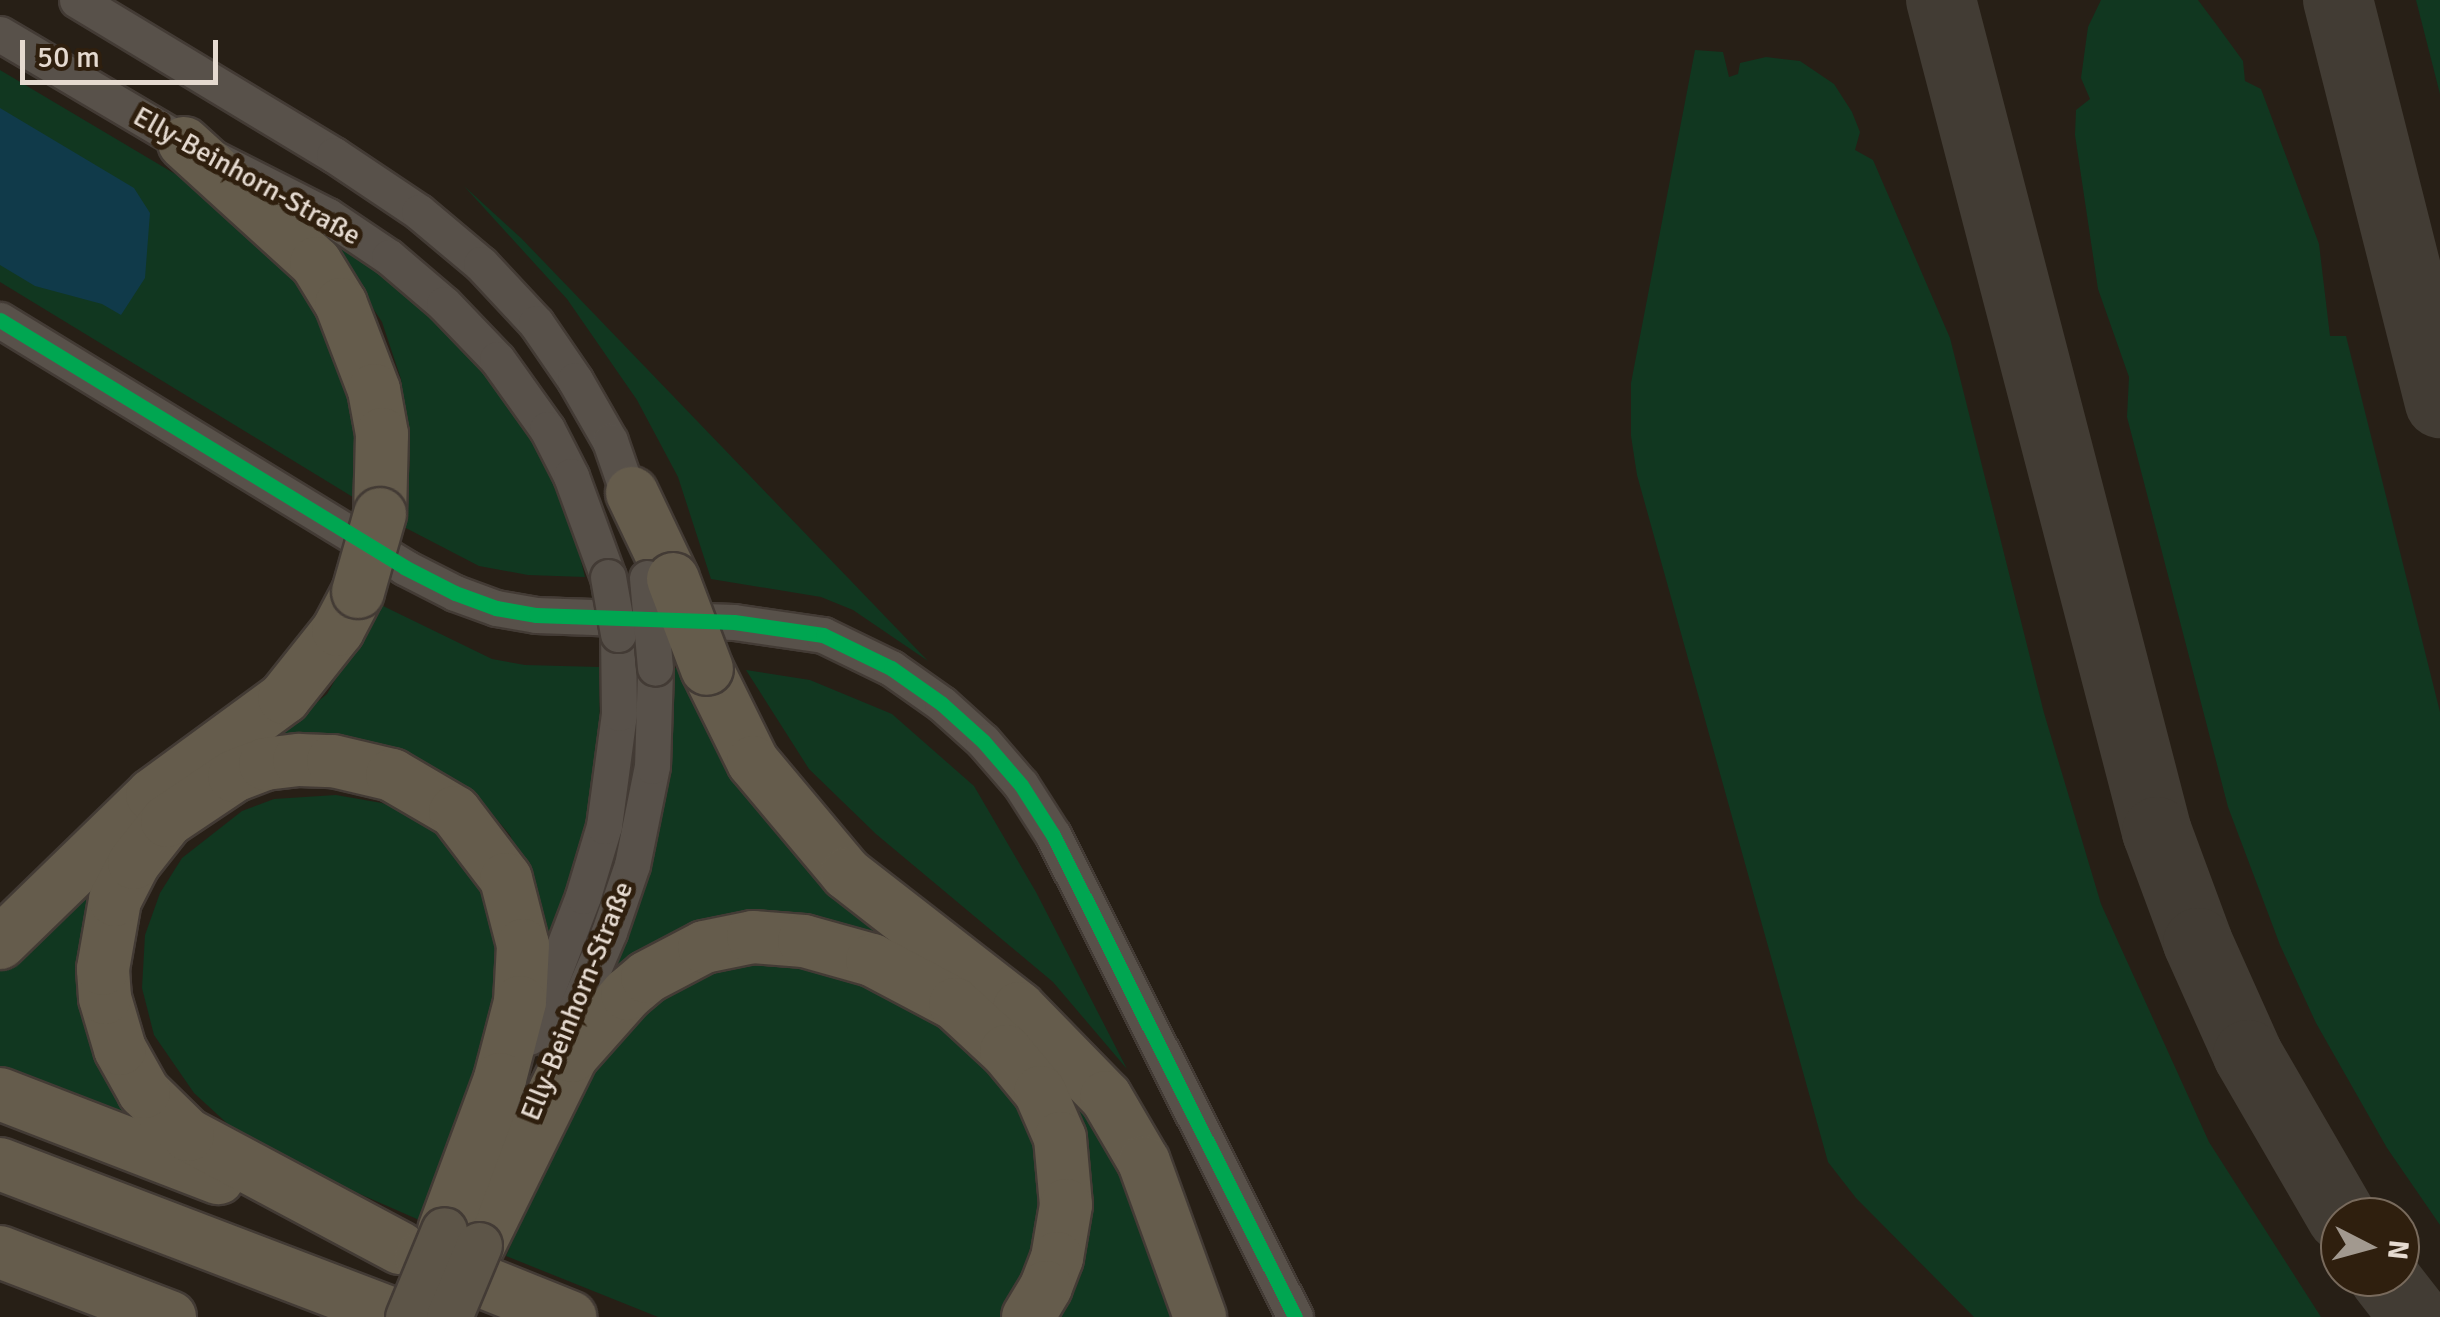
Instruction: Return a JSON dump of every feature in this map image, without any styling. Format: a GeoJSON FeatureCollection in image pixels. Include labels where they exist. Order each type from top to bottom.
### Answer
{"type":"FeatureCollection","features":[{"type":"Feature","properties":{"kind":"highway"},"geometry":{"type":"LineString","coordinates":[[0,942],[152,795],[284,698],[329,643],[358,592],[380,514],[382,434],[374,390],[342,304],[316,263],[184,143]]}},
{"type":"Feature","properties":{"kind":"highway"},"geometry":{"type":"LineString","coordinates":[[632,493],[660,578],[753,762],[848,874],[1019,1008],[1106,1098],[1144,1162],[1200,1317]]}},
{"type":"Feature","properties":{"kind":"highway"},"geometry":{"type":"LineString","coordinates":[[441,1241],[500,1079],[520,1002],[522,935],[506,879],[455,812],[392,775],[333,761],[299,760],[266,764],[234,776],[166,821],[134,863],[115,900],[103,969],[105,998],[120,1049],[144,1092],[188,1135],[441,1241],[570,1317]]}},
{"type":"Feature","properties":{"kind":"highway"},"geometry":{"type":"LineString","coordinates":[[441,1241],[572,1056],[627,994],[676,960],[715,944],[753,937],[804,941],[872,960],[955,1004],[987,1031],[1040,1092],[1060,1138],[1066,1206],[1057,1258],[1028,1317]]}},
{"type":"Feature","properties":{"kind":"highway"},"geometry":{"type":"LineString","coordinates":[[0,1094],[441,1241]]}},
{"type":"Feature","properties":{"kind":"highway"},"geometry":{"type":"LineString","coordinates":[[0,1164],[404,1317]]}},
{"type":"Feature","properties":{"kind":"highway"},"geometry":{"type":"LineString","coordinates":[[0,1252],[170,1317]]}},
{"type":"Feature","properties":{"kind":"main road"},"geometry":{"type":"LineString","coordinates":[[404,1317],[441,1241]]}},
{"type":"Feature","properties":{"kind":"main road"},"geometry":{"type":"LineString","coordinates":[[441,1241],[449,1317]]}},
{"type":"Feature","properties":{"kind":"street","name":"Elly-Beinhorn-Straße"},"geometry":{"type":"LineString","coordinates":[[77,0],[334,155],[419,212],[481,264],[536,323],[576,380],[632,493]]}},
{"type":"Feature","properties":{"kind":"street","name":"Elly-Beinhorn-Straße"},"geometry":{"type":"LineString","coordinates":[[0,34],[184,143],[328,216],[389,257],[444,304],[497,359],[547,429],[571,476],[638,668],[652,766],[632,866],[610,932],[441,1241]]}},
{"type":"Feature","properties":{"kind":"street"},"geometry":{"type":"LineString","coordinates":[[0,320],[404,567],[455,594],[496,608],[536,615],[734,622],[823,636],[919,686],[983,741],[1021,785],[1052,835],[1295,1317]]}},
{"type":"Feature","properties":{"kind":"street","name":"Elly-Beinhorn-Straße"},"geometry":{"type":"LineString","coordinates":[[638,668],[660,578]]}},
{"type":"Feature","properties":{"kind":"green space"},"geometry":{"type":"Polygon","coordinates":[[[2101,0],[2198,0],[2243,61],[2245,81],[2261,89],[2319,244],[2330,336],[2346,336],[2440,712],[2440,1225],[2387,1148],[2316,1023],[2280,945],[2228,807],[2127,417],[2129,377],[2098,289],[2075,135],[2076,110],[2090,99],[2081,78],[2088,27],[2101,0]]]}},
{"type":"Feature","properties":{"kind":"green space"},"geometry":{"type":"Polygon","coordinates":[[[2416,0],[2440,0],[2440,94],[2416,0]]]}},
{"type":"Feature","properties":{"kind":"green space"},"geometry":{"type":"Polygon","coordinates":[[[1695,50],[1723,52],[1729,77],[1738,74],[1740,63],[1766,57],[1800,61],[1834,84],[1852,112],[1860,132],[1855,150],[1873,160],[1950,338],[2044,713],[2101,904],[2209,1142],[2321,1317],[1974,1317],[1856,1198],[1828,1162],[1637,475],[1631,436],[1631,383],[1695,50]]]}},
{"type":"Feature","properties":{"kind":"green space"},"geometry":{"type":"Polygon","coordinates":[[[0,70],[224,203],[289,263],[328,328],[356,409],[361,502],[0,282],[0,70]]]}},
{"type":"Feature","properties":{"kind":"green space"},"geometry":{"type":"Polygon","coordinates":[[[464,186],[521,238],[928,661],[853,610],[821,597],[711,579],[678,477],[637,400],[567,299],[464,186]]]}},
{"type":"Feature","properties":{"kind":"green space"},"geometry":{"type":"Polygon","coordinates":[[[327,238],[386,278],[445,328],[492,379],[528,430],[571,520],[585,577],[528,575],[479,566],[402,526],[410,463],[401,379],[382,322],[327,238]]]}},
{"type":"Feature","properties":{"kind":"green space"},"geometry":{"type":"Polygon","coordinates":[[[379,604],[492,659],[525,665],[599,667],[600,737],[593,807],[548,956],[539,952],[541,908],[510,835],[475,794],[424,762],[364,746],[289,744],[281,732],[327,694],[379,604]]]}},
{"type":"Feature","properties":{"kind":"green space"},"geometry":{"type":"Polygon","coordinates":[[[672,668],[680,668],[713,742],[772,828],[1087,1109],[1156,1249],[1172,1317],[1047,1317],[1063,1106],[804,928],[600,1002],[667,779],[672,668]]]}},
{"type":"Feature","properties":{"kind":"green space"},"geometry":{"type":"Polygon","coordinates":[[[746,670],[810,680],[892,714],[974,786],[1036,892],[1127,1069],[1053,982],[876,834],[809,769],[746,670]]]}},
{"type":"Feature","properties":{"kind":"green space"},"geometry":{"type":"Polygon","coordinates":[[[336,795],[382,803],[424,820],[464,855],[496,905],[503,1018],[426,1223],[280,1159],[230,1126],[194,1093],[154,1035],[142,988],[145,935],[160,893],[182,858],[242,811],[274,799],[336,795]]]}},
{"type":"Feature","properties":{"kind":"green space"},"geometry":{"type":"Polygon","coordinates":[[[106,855],[86,979],[196,1154],[0,1072],[0,960],[106,855]]]}},
{"type":"Feature","properties":{"kind":"green space"},"geometry":{"type":"Polygon","coordinates":[[[745,961],[795,961],[869,978],[983,1053],[1027,1115],[1044,1167],[1035,1271],[1001,1317],[658,1317],[506,1256],[568,1111],[609,1041],[649,1004],[696,979],[745,961]]]}},
{"type":"Feature","properties":{"kind":"water"},"geometry":{"type":"Polygon","coordinates":[[[0,108],[134,188],[150,213],[145,278],[121,315],[102,304],[35,286],[0,265],[0,108]]]}},
{"type":"Feature","properties":{"kind":"taxiway"},"geometry":{"type":"LineString","coordinates":[[1941,0],[2157,832],[2198,943],[2248,1055],[2330,1197]]}},
{"type":"Feature","properties":{"kind":"taxiway"},"geometry":{"type":"LineString","coordinates":[[2338,0],[2440,403]]}},
{"type":"Feature","properties":{"kind":"taxiway"},"geometry":{"type":"LineString","coordinates":[[2400,1297],[2415,1317]]}},
{"type":"Feature","properties":{"kind":"transit line"},"geometry":{"type":"LineString","coordinates":[[0,320],[404,567],[455,593],[496,608],[536,615],[734,622],[823,635],[891,668],[942,704],[983,741],[1021,785],[1053,835],[1295,1317]]}}]}
